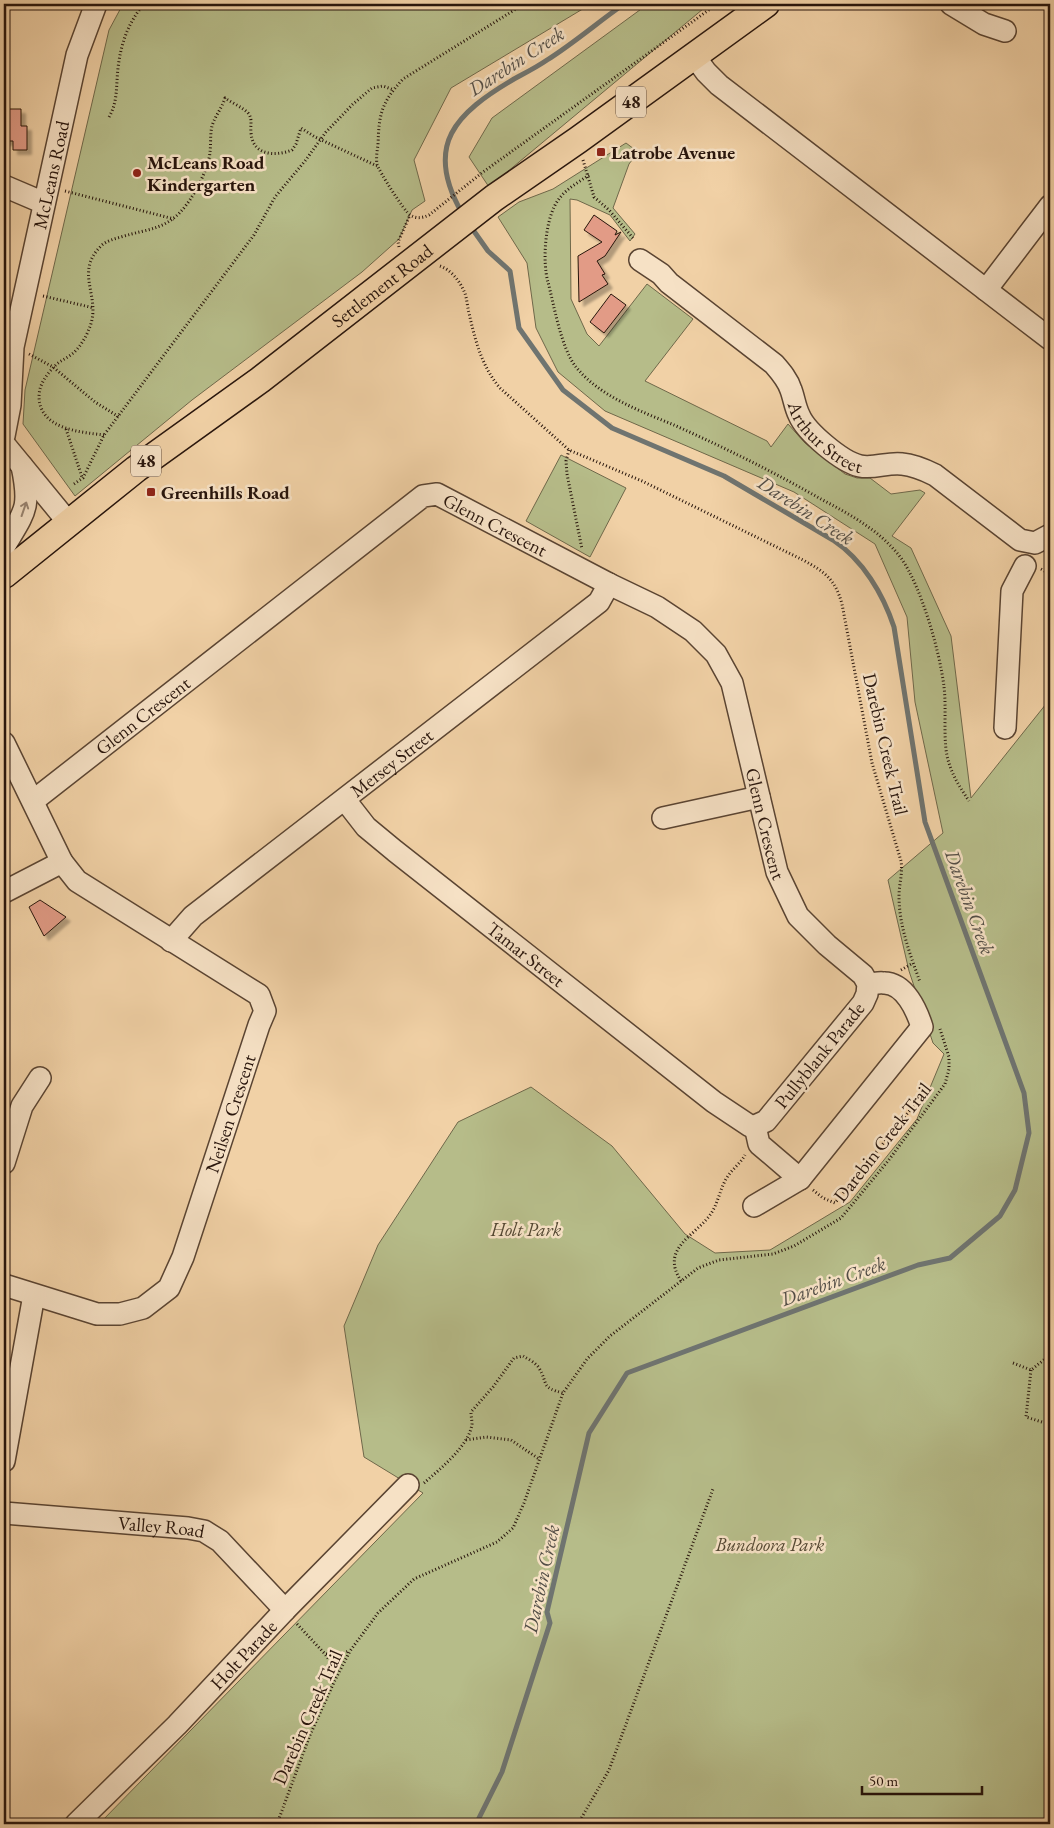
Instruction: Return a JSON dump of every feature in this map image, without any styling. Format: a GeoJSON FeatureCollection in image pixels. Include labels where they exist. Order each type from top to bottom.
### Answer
{"type":"FeatureCollection","features":[{"type":"Feature","properties":{"kind":"main road","name":"Settlement Road"},"geometry":{"type":"LineString","coordinates":[[4,575],[136,469],[260,380],[494,198],[695,57],[766,4]]}},
{"type":"Feature","properties":{"kind":"street","name":"McLeans Road"},"geometry":{"type":"LineString","coordinates":[[4,436],[10,406],[13,347],[77,55],[96,4]]}},
{"type":"Feature","properties":{"kind":"street"},"geometry":{"type":"LineString","coordinates":[[952,4],[984,24],[1005,31]]}},
{"type":"Feature","properties":{"kind":"street"},"geometry":{"type":"LineString","coordinates":[[695,57],[718,85],[1050,339]]}},
{"type":"Feature","properties":{"kind":"street"},"geometry":{"type":"LineString","coordinates":[[4,186],[46,195]]}},
{"type":"Feature","properties":{"kind":"street"},"geometry":{"type":"LineString","coordinates":[[986,290],[1050,206]]}},
{"type":"Feature","properties":{"kind":"street","name":"Arthur Street"},"geometry":{"type":"LineString","coordinates":[[640,260],[661,274],[774,364],[787,380],[799,416],[809,431],[849,462],[866,467],[901,464],[921,469],[935,476],[1020,540],[1035,543],[1050,535]]}},
{"type":"Feature","properties":{"kind":"street","name":"McLeans Road"},"geometry":{"type":"LineString","coordinates":[[4,366],[13,347]]}},
{"type":"Feature","properties":{"kind":"street"},"geometry":{"type":"LineString","coordinates":[[4,444],[68,522]]}},
{"type":"Feature","properties":{"kind":"street"},"geometry":{"type":"LineString","coordinates":[[4,547],[23,514],[27,503],[27,489],[22,466]]}},
{"type":"Feature","properties":{"kind":"street","name":"Glenn Crescent"},"geometry":{"type":"LineString","coordinates":[[33,801],[423,496],[437,494],[657,607],[693,631],[716,654],[732,683],[776,872],[798,916],[827,945]]}},
{"type":"Feature","properties":{"kind":"street"},"geometry":{"type":"LineString","coordinates":[[1004,728],[1012,591],[1024,566]]}},
{"type":"Feature","properties":{"kind":"street","name":"Mersey Street"},"geometry":{"type":"LineString","coordinates":[[171,941],[193,916],[599,602],[609,584]]}},
{"type":"Feature","properties":{"kind":"street","name":"Neilsen Crescent"},"geometry":{"type":"LineString","coordinates":[[4,742],[62,862],[77,881],[259,995],[265,1011],[182,1257],[169,1288],[143,1308],[120,1314],[97,1314],[34,1296],[4,1285]]}},
{"type":"Feature","properties":{"kind":"street"},"geometry":{"type":"LineString","coordinates":[[662,818],[759,797]]}},
{"type":"Feature","properties":{"kind":"street","name":"Tamar Street"},"geometry":{"type":"LineString","coordinates":[[344,800],[366,827],[395,851],[714,1102],[738,1119],[750,1126],[755,1126]]}},
{"type":"Feature","properties":{"kind":"street"},"geometry":{"type":"LineString","coordinates":[[4,892],[62,862]]}},
{"type":"Feature","properties":{"kind":"street","name":"Pullyblank Parade"},"geometry":{"type":"LineString","coordinates":[[755,1126],[766,1121],[863,1003],[867,994],[868,984],[863,975],[827,945]]}},
{"type":"Feature","properties":{"kind":"street"},"geometry":{"type":"LineString","coordinates":[[754,1206],[800,1179],[922,1027],[918,1014],[900,989],[886,982],[868,984]]}},
{"type":"Feature","properties":{"kind":"street"},"geometry":{"type":"LineString","coordinates":[[4,1163],[22,1106],[40,1078]]}},
{"type":"Feature","properties":{"kind":"street"},"geometry":{"type":"LineString","coordinates":[[755,1126],[758,1144],[800,1179]]}},
{"type":"Feature","properties":{"kind":"street"},"geometry":{"type":"LineString","coordinates":[[4,1461],[34,1296]]}},
{"type":"Feature","properties":{"kind":"street","name":"Holt Parade"},"geometry":{"type":"LineString","coordinates":[[76,1824],[177,1725],[285,1610],[414,1487]]}},
{"type":"Feature","properties":{"kind":"street","name":"Valley Road"},"geometry":{"type":"LineString","coordinates":[[4,1513],[178,1527],[204,1531],[220,1541],[285,1610]]}},
{"type":"Feature","properties":{"kind":"path"},"geometry":{"type":"LineString","coordinates":[[109,117],[114,109],[123,41],[130,23],[143,4]]}},
{"type":"Feature","properties":{"kind":"path"},"geometry":{"type":"LineString","coordinates":[[377,166],[378,122],[382,109],[403,80],[415,70],[524,4]]}},
{"type":"Feature","properties":{"kind":"path"},"geometry":{"type":"LineString","coordinates":[[104,435],[66,428],[50,420],[43,413],[39,390],[53,367],[74,353],[90,328],[94,308],[87,276],[95,253],[103,244],[150,230],[174,219],[188,203],[197,188],[210,154],[211,128],[224,98],[248,113],[252,119],[250,132],[257,149],[273,155],[292,150],[296,144],[300,128],[377,166],[410,215],[422,218],[429,215],[483,172],[717,4]]}},
{"type":"Feature","properties":{"kind":"path"},"geometry":{"type":"LineString","coordinates":[[74,484],[83,478],[104,435],[254,235],[275,197],[322,139],[353,104],[372,88],[382,86],[394,90]]}},
{"type":"Feature","properties":{"kind":"path"},"geometry":{"type":"LineString","coordinates":[[578,140],[594,197],[609,210],[633,238]]}},
{"type":"Feature","properties":{"kind":"path"},"geometry":{"type":"LineString","coordinates":[[589,175],[558,200],[550,223],[545,249],[544,271],[567,353],[575,366],[587,378],[634,408],[738,455],[792,483],[860,521],[877,532],[890,545],[902,560],[927,616],[944,685],[948,762],[954,778],[969,801]]}},
{"type":"Feature","properties":{"kind":"path"},"geometry":{"type":"LineString","coordinates":[[46,195],[174,219]]}},
{"type":"Feature","properties":{"kind":"path","name":"Darebin Creek Trail"},"geometry":{"type":"LineString","coordinates":[[433,269],[438,265],[446,268],[464,291],[481,355],[493,380],[569,450],[642,481],[803,560],[822,571],[835,585],[842,604],[872,762],[901,861],[902,872],[899,895],[904,934],[922,990]]}},
{"type":"Feature","properties":{"kind":"path"},"geometry":{"type":"LineString","coordinates":[[25,292],[94,308]]}},
{"type":"Feature","properties":{"kind":"path"},"geometry":{"type":"LineString","coordinates":[[13,347],[20,348],[53,367],[96,402],[119,417]]}},
{"type":"Feature","properties":{"kind":"path"},"geometry":{"type":"LineString","coordinates":[[66,428],[83,478]]}},
{"type":"Feature","properties":{"kind":"path"},"geometry":{"type":"LineString","coordinates":[[569,450],[566,461],[567,474],[583,553],[581,569]]}},
{"type":"Feature","properties":{"kind":"path","name":"Darebin Creek Trail"},"geometry":{"type":"LineString","coordinates":[[277,1824],[310,1735],[350,1651],[378,1613],[414,1580],[497,1542],[513,1528],[524,1503],[563,1393],[587,1359],[610,1336],[698,1268],[719,1260],[773,1254],[794,1246],[841,1218],[888,1161],[945,1084],[949,1069],[949,1057],[938,1024]]}},
{"type":"Feature","properties":{"kind":"path"},"geometry":{"type":"LineString","coordinates":[[800,1179],[823,1198],[835,1203],[916,1104],[913,1101],[919,1093]]}},
{"type":"Feature","properties":{"kind":"path"},"geometry":{"type":"LineString","coordinates":[[680,1281],[675,1272],[675,1255],[680,1246],[711,1214],[726,1179],[746,1153]]}},
{"type":"Feature","properties":{"kind":"path"},"geometry":{"type":"LineString","coordinates":[[1045,1423],[1026,1417],[1031,1370],[1050,1355]]}},
{"type":"Feature","properties":{"kind":"path"},"geometry":{"type":"LineString","coordinates":[[414,1487],[451,1458],[465,1440],[472,1424],[471,1412],[493,1387],[514,1358],[522,1356],[530,1361],[538,1367],[544,1384],[550,1390],[563,1393]]}},
{"type":"Feature","properties":{"kind":"path"},"geometry":{"type":"LineString","coordinates":[[1013,1362],[1031,1370]]}},
{"type":"Feature","properties":{"kind":"path"},"geometry":{"type":"LineString","coordinates":[[465,1440],[486,1437],[511,1440],[539,1458]]}},
{"type":"Feature","properties":{"kind":"path"},"geometry":{"type":"LineString","coordinates":[[578,1824],[609,1770],[713,1489]]}},
{"type":"Feature","properties":{"kind":"path"},"geometry":{"type":"LineString","coordinates":[[285,1610],[325,1654],[332,1664],[335,1680]]}},
{"type":"Feature","properties":{"kind":"path"},"geometry":{"type":"LineString","coordinates":[[325,1654],[338,1655],[350,1651]]}},
{"type":"Feature","properties":{"kind":"green space"},"geometry":{"type":"Polygon","coordinates":[[[123,4],[591,4],[451,88],[414,160],[425,201],[412,210],[399,239],[362,272],[192,400],[75,496],[23,424],[25,390],[109,30],[123,4]]]}},
{"type":"Feature","properties":{"kind":"green space"},"geometry":{"type":"Polygon","coordinates":[[[648,4],[709,4],[489,187],[469,157],[492,118],[648,4]]]}},
{"type":"Feature","properties":{"kind":"green space","name":"Bundoora Park"},"geometry":{"type":"Polygon","coordinates":[[[626,143],[638,152],[629,164],[613,208],[635,234],[630,241],[610,215],[577,200],[570,199],[571,299],[587,334],[599,346],[647,284],[693,319],[645,381],[767,441],[771,447],[788,424],[805,443],[845,474],[857,478],[870,478],[891,494],[920,490],[925,493],[892,536],[911,548],[951,636],[971,798],[1050,699],[1050,1824],[99,1824],[423,1493],[364,1457],[344,1326],[378,1245],[458,1122],[531,1087],[612,1146],[685,1234],[715,1253],[770,1250],[850,1202],[917,1119],[944,1054],[933,1043],[909,971],[888,880],[943,833],[915,702],[907,617],[875,544],[794,492],[605,411],[558,372],[536,328],[527,263],[498,217],[519,202],[553,189],[626,143]]]}},
{"type":"Feature","properties":{"kind":"green space"},"geometry":{"type":"Polygon","coordinates":[[[561,455],[626,488],[590,557],[526,521],[561,455]]]}},
{"type":"Feature","properties":{"kind":"building"},"geometry":{"type":"Polygon","coordinates":[[[4,109],[21,109],[21,126],[27,126],[27,150],[13,150],[13,141],[4,141],[4,109]]]}},
{"type":"Feature","properties":{"kind":"building"},"geometry":{"type":"Polygon","coordinates":[[[594,215],[617,231],[615,235],[621,232],[605,256],[597,261],[605,274],[602,275],[608,284],[579,302],[578,256],[602,242],[584,230],[594,215]]]}},
{"type":"Feature","properties":{"kind":"building"},"geometry":{"type":"Polygon","coordinates":[[[611,294],[626,305],[604,333],[590,322],[611,294]]]}},
{"type":"Feature","properties":{"kind":"building"},"geometry":{"type":"Polygon","coordinates":[[[40,900],[66,917],[44,936],[29,907],[40,900]]]}},
{"type":"Feature","properties":{"kind":"waterway","name":"Darebin Creek"},"geometry":{"type":"LineString","coordinates":[[462,213],[451,189],[446,168],[446,150],[452,133],[462,118],[494,92],[557,53],[624,4]]}},
{"type":"Feature","properties":{"kind":"waterway","name":"Darebin Creek"},"geometry":{"type":"LineString","coordinates":[[471,227],[488,251],[510,271],[519,328],[563,390],[612,428],[724,476],[833,540],[854,557],[878,590],[894,627],[925,822],[1024,1093],[1029,1133],[1015,1190],[1000,1216],[950,1258],[918,1265],[627,1373],[589,1433],[547,1612],[550,1623],[502,1772],[476,1824]]}},
{"type":"Feature","properties":{"kind":"place","name":"Latrobe Avenue"},"geometry":{"type":"Point","coordinates":[601,152]}},
{"type":"Feature","properties":{"kind":"place","name":"McLeans Road Kindergarten"},"geometry":{"type":"Point","coordinates":[137,173]}},
{"type":"Feature","properties":{"kind":"place","name":"Greenhills Road"},"geometry":{"type":"Point","coordinates":[151,492]}},
{"type":"Feature","properties":{"kind":"park label","name":"Holt Park"},"geometry":{"type":"Point","coordinates":[526,1229]}}]}
